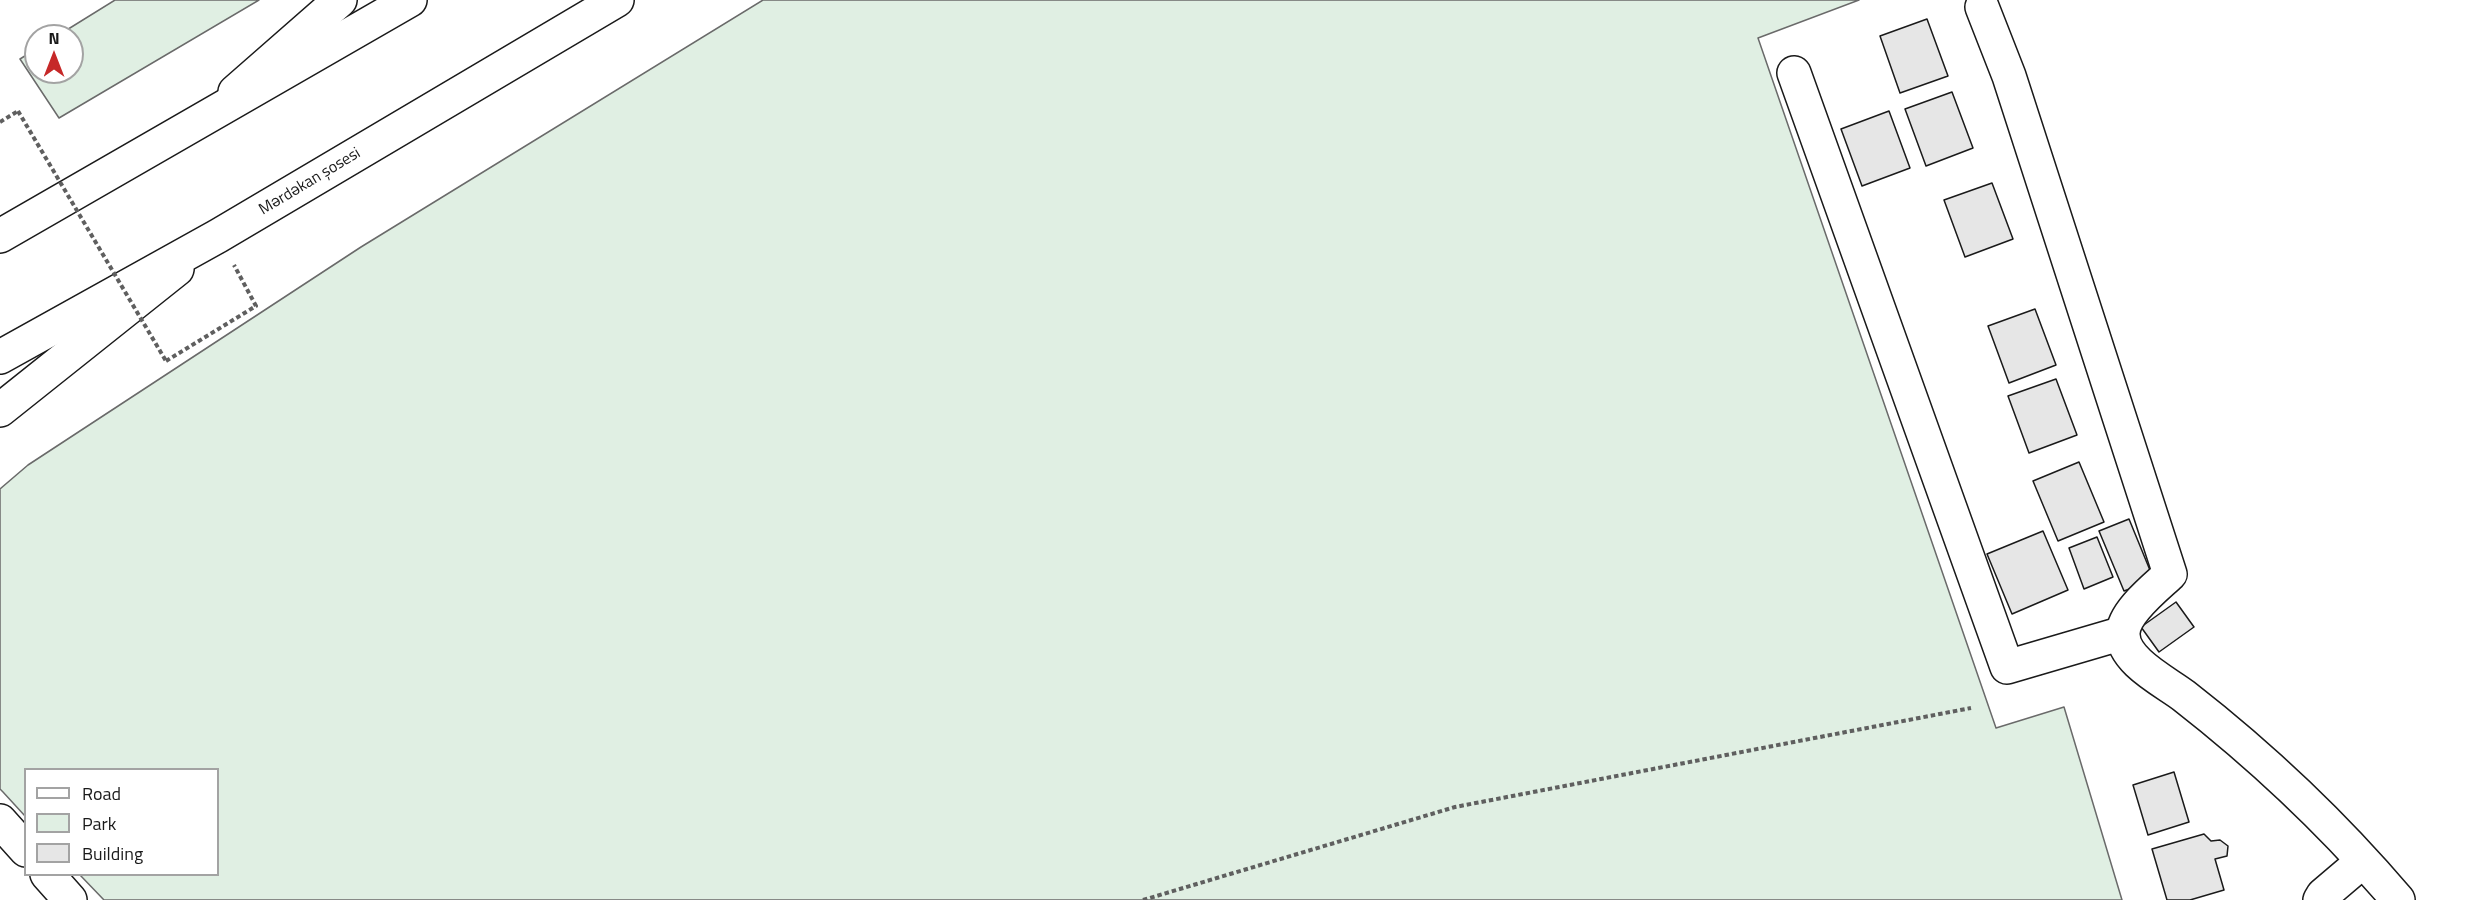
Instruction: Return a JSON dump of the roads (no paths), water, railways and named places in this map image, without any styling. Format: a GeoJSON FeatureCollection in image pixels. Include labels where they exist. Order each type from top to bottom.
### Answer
{"type":"FeatureCollection","features":[{"type":"Feature","properties":{"kind":"main road"},"geometry":{"type":"LineString","coordinates":[[207,116],[340,0]]}},
{"type":"Feature","properties":{"kind":"main road"},"geometry":{"type":"LineString","coordinates":[[0,236],[410,0]]}},
{"type":"Feature","properties":{"kind":"main road","name":"Mərdəkan şosesi"},"geometry":{"type":"LineString","coordinates":[[0,357],[218,236],[617,0]]}},
{"type":"Feature","properties":{"kind":"main road"},"geometry":{"type":"LineString","coordinates":[[1982,7],[2009,75],[2170,574],[2132,612],[2123,633],[2126,648],[2145,670],[2184,696],[2272,771],[2363,861],[2398,900]]}},
{"type":"Feature","properties":{"kind":"main road"},"geometry":{"type":"LineString","coordinates":[[1794,73],[2007,667],[2123,633]]}},
{"type":"Feature","properties":{"kind":"main road"},"geometry":{"type":"LineString","coordinates":[[0,410],[218,236]]}},
{"type":"Feature","properties":{"kind":"main road"},"geometry":{"type":"LineString","coordinates":[[0,821],[24,848]]}},
{"type":"Feature","properties":{"kind":"main road"},"geometry":{"type":"LineString","coordinates":[[2320,900],[2363,861]]}},
{"type":"Feature","properties":{"kind":"main road"},"geometry":{"type":"LineString","coordinates":[[49,876],[70,900]]}}]}
